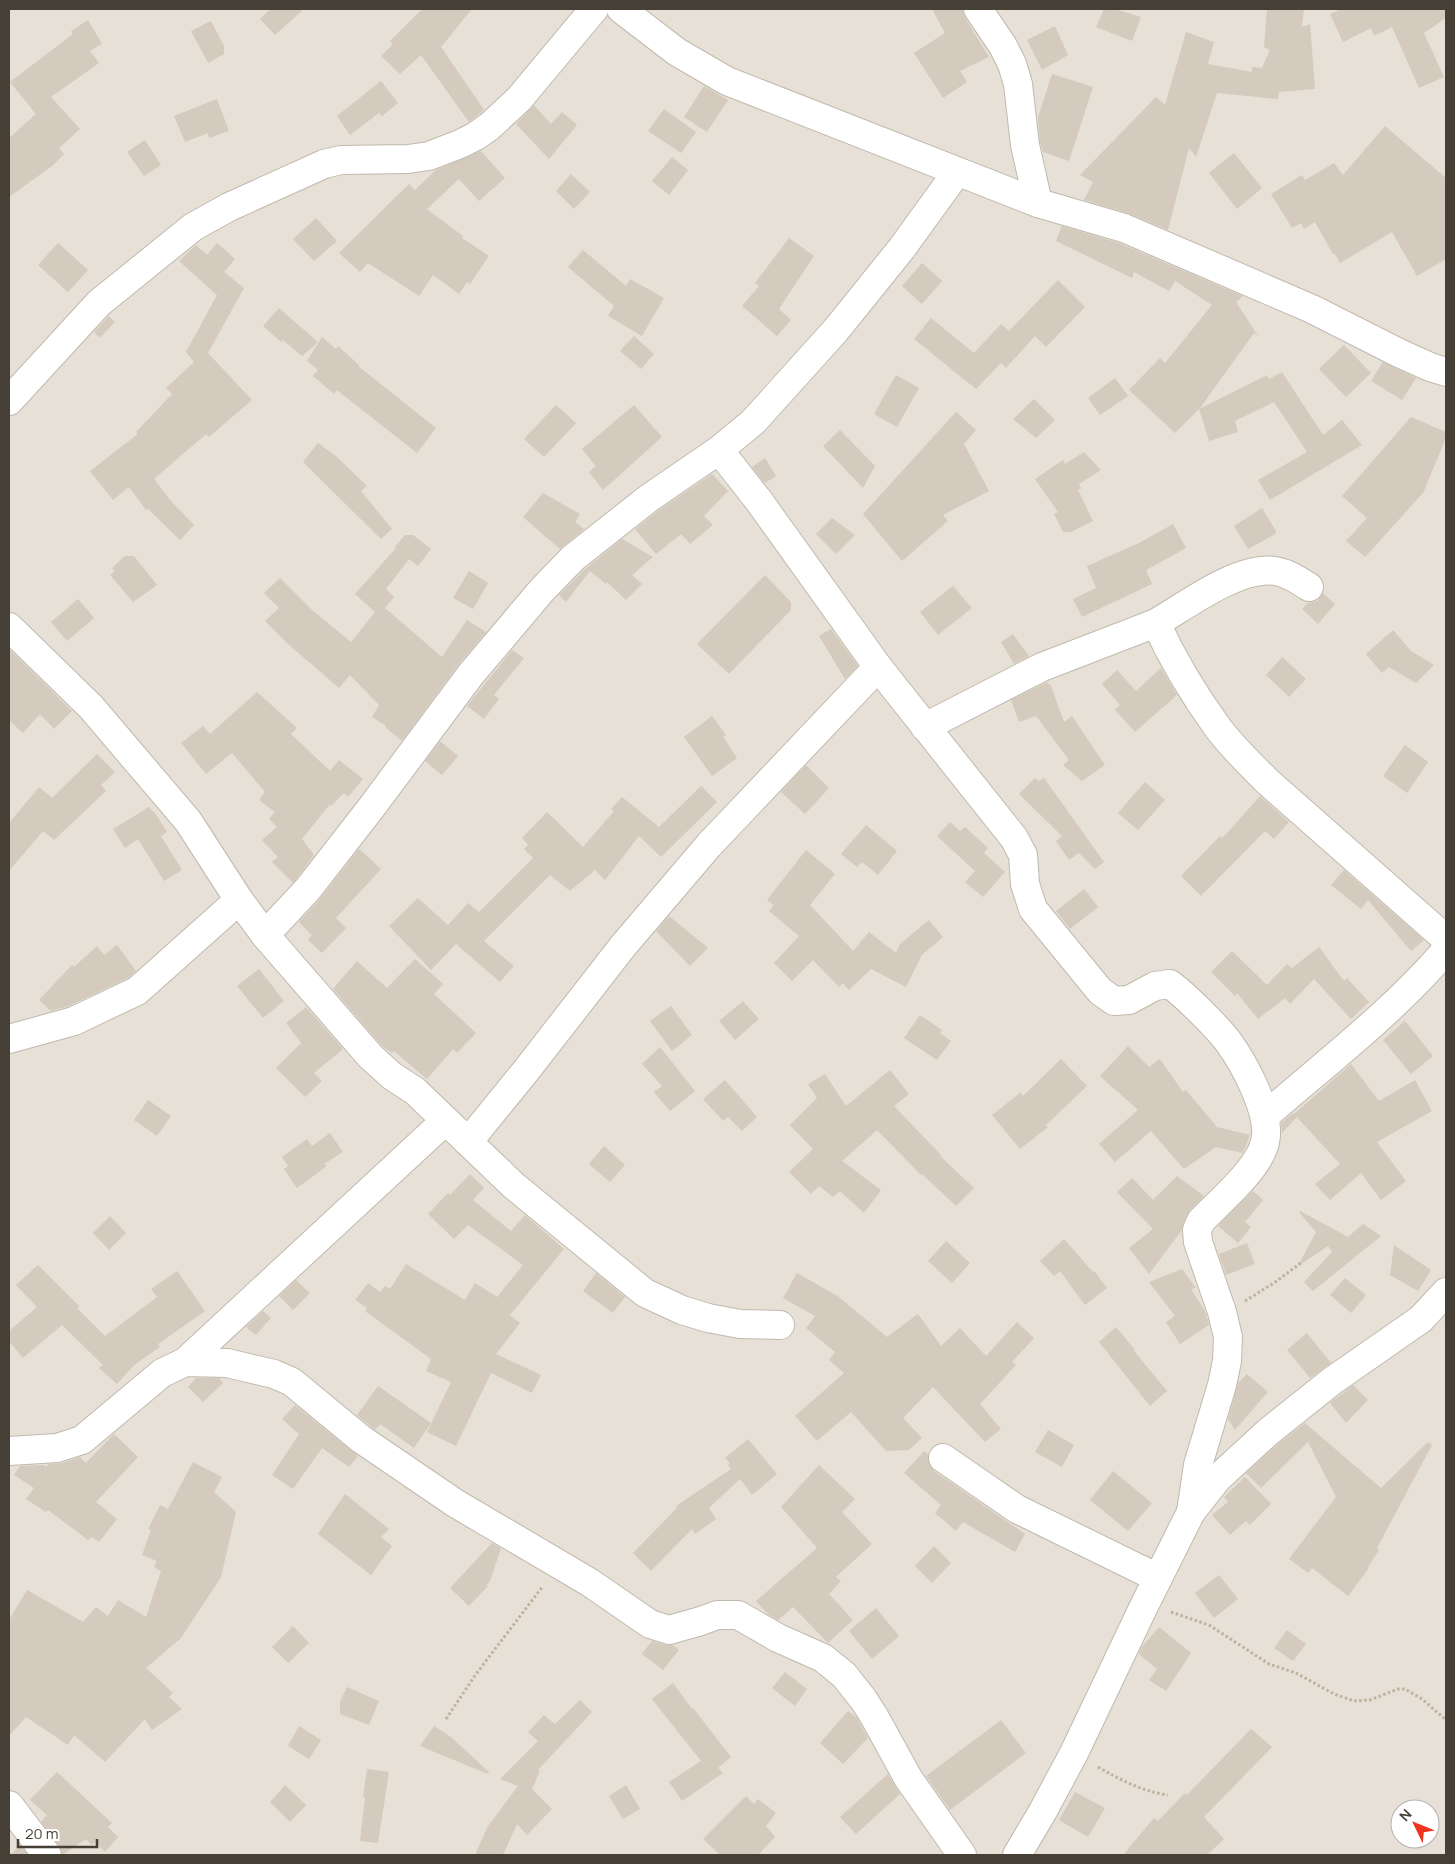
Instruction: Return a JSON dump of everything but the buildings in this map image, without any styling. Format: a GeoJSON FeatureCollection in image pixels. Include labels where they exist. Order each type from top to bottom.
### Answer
{"type":"FeatureCollection","features":[{"type":"Feature","properties":{"kind":"street"},"geometry":{"type":"LineString","coordinates":[[9,401],[99,303],[193,227],[229,207],[324,164],[341,160],[408,159],[429,156],[476,136],[490,126],[519,99],[594,9]]}},
{"type":"Feature","properties":{"kind":"street"},"geometry":{"type":"LineString","coordinates":[[621,9],[677,52],[727,81],[1038,203],[1124,228],[1312,309],[1399,353],[1446,372]]}},
{"type":"Feature","properties":{"kind":"street"},"geometry":{"type":"LineString","coordinates":[[978,9],[1003,46],[1012,64],[1018,84],[1025,145],[1038,203]]}},
{"type":"Feature","properties":{"kind":"street"},"geometry":{"type":"LineString","coordinates":[[265,935],[308,889],[471,674],[542,590],[573,558],[649,498],[720,450],[753,422],[836,330],[902,248],[957,172]]}},
{"type":"Feature","properties":{"kind":"street"},"geometry":{"type":"LineString","coordinates":[[720,450],[759,501],[878,667],[1014,838],[1023,855],[1025,884],[1033,909],[1100,991],[1114,1001],[1129,1000],[1155,986],[1170,984],[1181,992],[1227,1040],[1249,1075],[1265,1116],[1266,1142],[1252,1169],[1201,1221],[1197,1230],[1198,1242],[1222,1312],[1228,1336],[1222,1385],[1198,1465],[1191,1512]]}},
{"type":"Feature","properties":{"kind":"street"},"geometry":{"type":"LineString","coordinates":[[925,727],[1042,667],[1156,623],[1220,585],[1248,574],[1274,571],[1293,576],[1309,587]]}},
{"type":"Feature","properties":{"kind":"street"},"geometry":{"type":"LineString","coordinates":[[1156,623],[1191,690],[1220,730],[1243,756],[1268,782],[1446,939]]}},
{"type":"Feature","properties":{"kind":"street"},"geometry":{"type":"LineString","coordinates":[[9,627],[91,707],[188,821],[239,900],[265,935],[370,1056],[392,1076],[415,1091],[513,1185],[645,1293],[682,1310],[708,1318],[740,1324],[780,1325]]}},
{"type":"Feature","properties":{"kind":"street"},"geometry":{"type":"LineString","coordinates":[[468,1142],[525,1072],[622,946],[709,845],[878,667]]}},
{"type":"Feature","properties":{"kind":"street"},"geometry":{"type":"LineString","coordinates":[[9,1039],[74,1021],[137,991],[239,900]]}},
{"type":"Feature","properties":{"kind":"street"},"geometry":{"type":"LineString","coordinates":[[1265,1116],[1415,985],[1446,950]]}},
{"type":"Feature","properties":{"kind":"street"},"geometry":{"type":"LineString","coordinates":[[9,1451],[56,1448],[82,1440],[162,1373],[185,1362],[445,1121]]}},
{"type":"Feature","properties":{"kind":"street"},"geometry":{"type":"LineString","coordinates":[[1017,1855],[1074,1753],[1191,1512],[1217,1479],[1268,1432],[1332,1381],[1421,1319],[1446,1292]]}},
{"type":"Feature","properties":{"kind":"street"},"geometry":{"type":"LineString","coordinates":[[185,1362],[227,1362],[274,1374],[292,1382],[361,1439],[426,1484],[589,1582],[650,1624],[669,1630],[701,1621],[717,1614],[738,1615],[778,1638],[823,1658],[844,1675],[863,1699],[878,1722],[908,1778],[962,1855]]}},
{"type":"Feature","properties":{"kind":"street"},"geometry":{"type":"LineString","coordinates":[[943,1458],[1017,1509],[1158,1578]]}},
{"type":"Feature","properties":{"kind":"street"},"geometry":{"type":"LineString","coordinates":[[9,1805],[46,1855]]}},
{"type":"Feature","properties":{"kind":"path"},"geometry":{"type":"LineString","coordinates":[[1222,1312],[1254,1297],[1302,1262]]}},
{"type":"Feature","properties":{"kind":"path"},"geometry":{"type":"LineString","coordinates":[[446,1719],[476,1674],[559,1564]]}},
{"type":"Feature","properties":{"kind":"path"},"geometry":{"type":"LineString","coordinates":[[1144,1606],[1176,1613],[1209,1625],[1269,1664],[1296,1673],[1334,1694],[1354,1701],[1370,1700],[1398,1689],[1405,1689],[1422,1699],[1446,1720]]}},
{"type":"Feature","properties":{"kind":"path"},"geometry":{"type":"LineString","coordinates":[[1074,1753],[1135,1786],[1149,1792],[1168,1795]]}},
{"type":"Feature","properties":{"kind":"shaded area"},"geometry":{"type":"Polygon","coordinates":[[[9,9],[1446,9],[1446,1855],[9,1855],[9,9]]]}}]}
